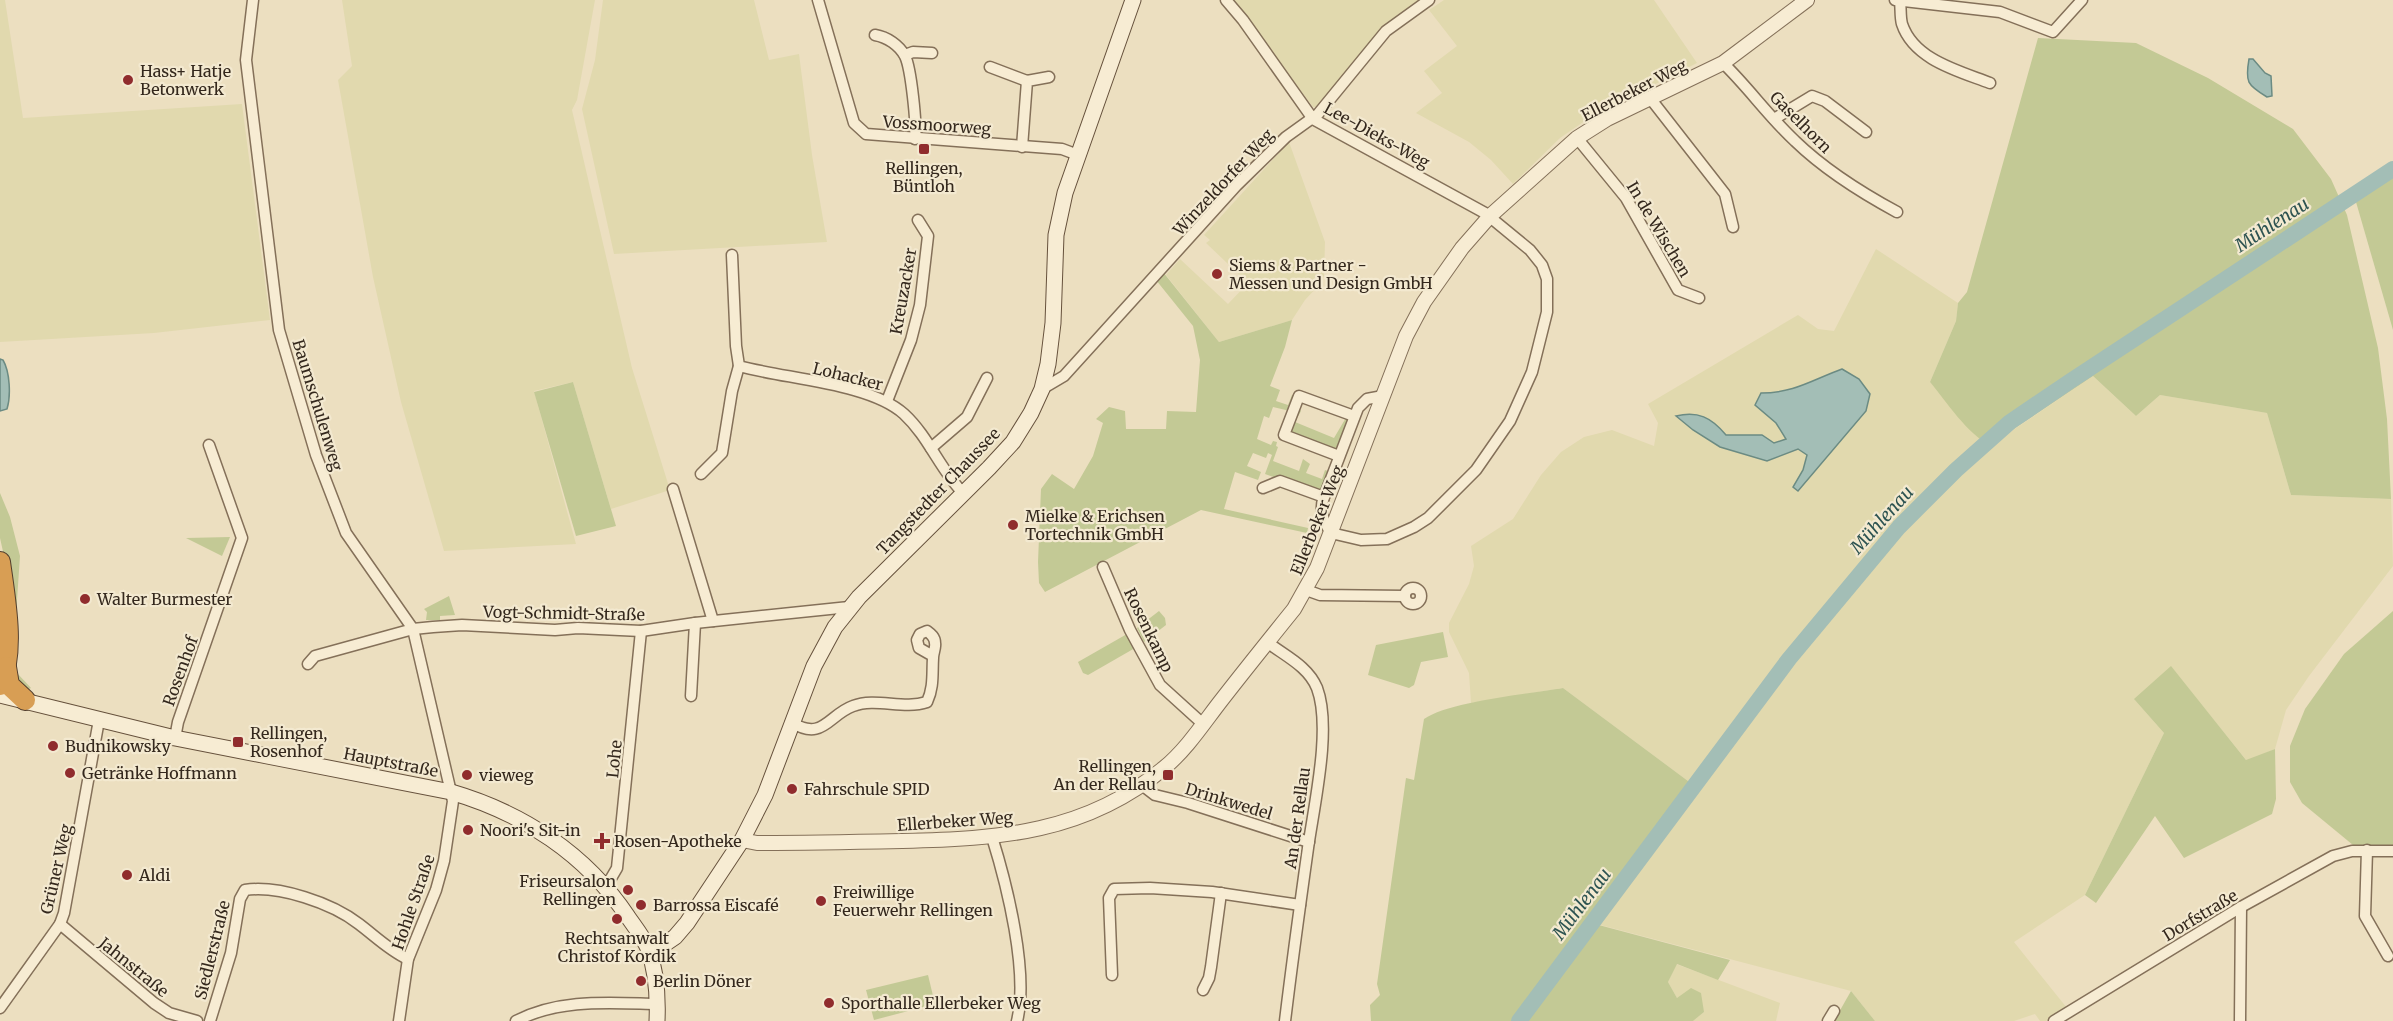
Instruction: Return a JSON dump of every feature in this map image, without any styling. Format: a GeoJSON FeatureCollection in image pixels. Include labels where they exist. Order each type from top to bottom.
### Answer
{"type":"FeatureCollection","features":[{"type":"Feature","properties":{"kind":"highway"},"geometry":{"type":"LineString","coordinates":[[0,562],[7,625],[3,676],[25,700]]}},
{"type":"Feature","properties":{"kind":"highway"},"geometry":{"type":"LineString","coordinates":[[0,631],[3,595]]}},
{"type":"Feature","properties":{"kind":"main road","name":"Tangstedter Chaussee"},"geometry":{"type":"LineString","coordinates":[[650,954],[675,937],[687,923],[742,840],[765,795],[791,722],[823,648],[849,607],[964,494],[1018,435],[1031,413],[1042,389],[1051,344],[1056,235],[1065,193],[1133,0]]}},
{"type":"Feature","properties":{"kind":"main road","name":"Hauptstraße"},"geometry":{"type":"LineString","coordinates":[[0,695],[174,738],[451,792],[484,802],[528,823],[566,849],[618,900],[644,940],[650,954],[658,1004],[657,1021]]}},
{"type":"Feature","properties":{"kind":"street","name":"Baumschulenweg"},"geometry":{"type":"LineString","coordinates":[[252,0],[246,60],[279,330],[313,445],[346,533],[412,629],[451,792]]}},
{"type":"Feature","properties":{"kind":"street","name":"Vossmoorweg"},"geometry":{"type":"LineString","coordinates":[[818,0],[854,123],[866,134],[1062,149],[1078,155]]}},
{"type":"Feature","properties":{"kind":"street","name":"Lee-Dieks-Weg"},"geometry":{"type":"LineString","coordinates":[[1226,0],[1243,20],[1313,118],[1490,216],[1530,250],[1542,264],[1547,279],[1547,312],[1532,372],[1510,421],[1488,455],[1464,484],[1440,508],[1414,527],[1387,539],[1361,540],[1331,533]]}},
{"type":"Feature","properties":{"kind":"street","name":"Winzeldorfer Weg"},"geometry":{"type":"LineString","coordinates":[[1042,389],[1064,376],[1237,185],[1286,137],[1313,118],[1386,31],[1429,0]]}},
{"type":"Feature","properties":{"kind":"street","name":"Ellerbeker Weg"},"geometry":{"type":"LineString","coordinates":[[742,840],[756,843],[815,843],[992,837],[1048,827],[1102,809],[1142,785],[1166,767],[1203,724],[1306,590],[1331,533],[1406,336],[1424,302],[1460,251],[1490,216],[1577,138],[1607,118],[1723,63],[1807,0]]}},
{"type":"Feature","properties":{"kind":"street"},"geometry":{"type":"LineString","coordinates":[[1895,0],[2000,12],[2053,32],[2082,0]]}},
{"type":"Feature","properties":{"kind":"street"},"geometry":{"type":"LineString","coordinates":[[1900,1],[1901,23],[1910,40],[1925,55],[1990,83]]}},
{"type":"Feature","properties":{"kind":"street"},"geometry":{"type":"LineString","coordinates":[[876,35],[886,37],[905,55],[917,126],[915,139]]}},
{"type":"Feature","properties":{"kind":"street"},"geometry":{"type":"LineString","coordinates":[[905,55],[913,52],[932,53]]}},
{"type":"Feature","properties":{"kind":"street","name":"Gaselhorn"},"geometry":{"type":"LineString","coordinates":[[1723,63],[1793,140],[1815,159],[1855,189],[1897,212]]}},
{"type":"Feature","properties":{"kind":"street"},"geometry":{"type":"LineString","coordinates":[[990,67],[1027,81],[1049,77]]}},
{"type":"Feature","properties":{"kind":"street"},"geometry":{"type":"LineString","coordinates":[[1022,147],[1027,81]]}},
{"type":"Feature","properties":{"kind":"street"},"geometry":{"type":"LineString","coordinates":[[1774,119],[1812,96],[1825,101],[1866,132]]}},
{"type":"Feature","properties":{"kind":"street"},"geometry":{"type":"LineString","coordinates":[[1650,98],[1725,194],[1733,227]]}},
{"type":"Feature","properties":{"kind":"street","name":"In de Wischen"},"geometry":{"type":"LineString","coordinates":[[1577,138],[1626,198],[1678,290],[1700,297]]}},
{"type":"Feature","properties":{"kind":"street","name":"Kreuzacker"},"geometry":{"type":"LineString","coordinates":[[886,401],[911,340],[920,305],[928,236],[918,220]]}},
{"type":"Feature","properties":{"kind":"street"},"geometry":{"type":"LineString","coordinates":[[701,474],[722,453],[732,391],[739,366],[732,255]]}},
{"type":"Feature","properties":{"kind":"street","name":"Lohacker"},"geometry":{"type":"LineString","coordinates":[[739,366],[855,390],[886,401],[903,412],[917,427],[948,476],[964,494]]}},
{"type":"Feature","properties":{"kind":"street"},"geometry":{"type":"LineString","coordinates":[[931,448],[967,417],[987,378]]}},
{"type":"Feature","properties":{"kind":"street"},"geometry":{"type":"LineString","coordinates":[[1339,456],[1284,435],[1287,425],[1299,396],[1354,416]]}},
{"type":"Feature","properties":{"kind":"street"},"geometry":{"type":"LineString","coordinates":[[1331,533],[1323,518],[1321,508],[1354,416],[1362,402],[1383,396]]}},
{"type":"Feature","properties":{"kind":"street","name":"Rosenhof"},"geometry":{"type":"LineString","coordinates":[[174,738],[242,538],[209,445]]}},
{"type":"Feature","properties":{"kind":"street"},"geometry":{"type":"LineString","coordinates":[[1263,488],[1280,481],[1324,497]]}},
{"type":"Feature","properties":{"kind":"street"},"geometry":{"type":"LineString","coordinates":[[673,489],[714,621]]}},
{"type":"Feature","properties":{"kind":"street","name":"Rosenkamp"},"geometry":{"type":"LineString","coordinates":[[1103,567],[1136,643],[1160,686],[1203,724]]}},
{"type":"Feature","properties":{"kind":"street"},"geometry":{"type":"LineString","coordinates":[[1306,590],[1320,595],[1405,596]]}},
{"type":"Feature","properties":{"kind":"street","name":"Vogt-Schmidt-Straße"},"geometry":{"type":"LineString","coordinates":[[308,664],[315,656],[412,629],[462,625],[532,630],[578,627],[641,631],[849,607]]}},
{"type":"Feature","properties":{"kind":"street"},"geometry":{"type":"LineString","coordinates":[[691,696],[695,623]]}},
{"type":"Feature","properties":{"kind":"street","name":"Lohe"},"geometry":{"type":"LineString","coordinates":[[603,883],[610,880],[617,868],[641,631]]}},
{"type":"Feature","properties":{"kind":"street","name":"An der Rellau"},"geometry":{"type":"LineString","coordinates":[[1267,642],[1311,676],[1317,687],[1321,705],[1321,744],[1285,1021]]}},
{"type":"Feature","properties":{"kind":"street"},"geometry":{"type":"LineString","coordinates":[[791,722],[804,728],[815,729],[827,725],[854,705],[877,703],[917,705],[927,702],[934,678],[933,656]]}},
{"type":"Feature","properties":{"kind":"street","name":"Grüner Weg"},"geometry":{"type":"LineString","coordinates":[[0,1008],[60,924],[66,903],[99,720]]}},
{"type":"Feature","properties":{"kind":"street","name":"Drinkwedel"},"geometry":{"type":"LineString","coordinates":[[1142,785],[1155,795],[1309,842]]}},
{"type":"Feature","properties":{"kind":"street","name":"Hohle Straße"},"geometry":{"type":"LineString","coordinates":[[399,1021],[408,959],[436,890],[444,861],[453,807],[451,792]]}},
{"type":"Feature","properties":{"kind":"street"},"geometry":{"type":"LineString","coordinates":[[992,837],[1019,954],[1020,1008],[1017,1021]]}},
{"type":"Feature","properties":{"kind":"street","name":"Dorfstraße"},"geometry":{"type":"LineString","coordinates":[[2054,1021],[2241,907],[2333,856],[2352,850],[2393,851]]}},
{"type":"Feature","properties":{"kind":"street"},"geometry":{"type":"LineString","coordinates":[[2367,850],[2365,916],[2388,956]]}},
{"type":"Feature","properties":{"kind":"street"},"geometry":{"type":"LineString","coordinates":[[1113,975],[1109,898],[1114,889],[1150,888],[1221,894],[1300,905]]}},
{"type":"Feature","properties":{"kind":"street","name":"Siedlerstraße"},"geometry":{"type":"LineString","coordinates":[[210,1021],[231,953],[240,899],[245,890],[262,889],[282,893],[330,907],[345,914],[382,943],[408,959]]}},
{"type":"Feature","properties":{"kind":"street"},"geometry":{"type":"LineString","coordinates":[[1203,990],[1209,978],[1221,894]]}},
{"type":"Feature","properties":{"kind":"street"},"geometry":{"type":"LineString","coordinates":[[2240,1021],[2241,907]]}},
{"type":"Feature","properties":{"kind":"street","name":"Jahnstraße"},"geometry":{"type":"LineString","coordinates":[[60,924],[154,1003],[170,1013],[197,1021]]}},
{"type":"Feature","properties":{"kind":"street"},"geometry":{"type":"LineString","coordinates":[[516,1021],[544,1009],[561,1005],[610,1002],[658,1004]]}},
{"type":"Feature","properties":{"kind":"shaded area"},"geometry":{"type":"Polygon","coordinates":[[[0,0],[5,0],[23,118],[242,104],[270,320],[154,333],[0,342],[0,0]]]}},
{"type":"Feature","properties":{"kind":"shaded area"},"geometry":{"type":"Polygon","coordinates":[[[342,0],[595,0],[577,100],[572,110],[632,368],[670,490],[611,509],[573,382],[534,391],[576,544],[444,551],[401,402],[373,277],[338,80],[352,66],[342,0]]]}},
{"type":"Feature","properties":{"kind":"shaded area"},"geometry":{"type":"Polygon","coordinates":[[[603,0],[754,0],[769,60],[799,54],[812,155],[827,242],[614,254],[582,109],[595,60],[603,0]]]}},
{"type":"Feature","properties":{"kind":"shaded area"},"geometry":{"type":"Polygon","coordinates":[[[1233,0],[1423,0],[1319,107],[1313,107],[1233,0]]]}},
{"type":"Feature","properties":{"kind":"shaded area"},"geometry":{"type":"Polygon","coordinates":[[[1444,0],[1654,0],[1697,63],[1592,116],[1560,138],[1513,184],[1491,160],[1469,142],[1416,113],[1442,93],[1424,71],[1457,46],[1429,10],[1444,0]]]}},
{"type":"Feature","properties":{"kind":"shaded area"},"geometry":{"type":"Polygon","coordinates":[[[1289,142],[1325,242],[1324,276],[1292,320],[1219,342],[1166,275],[1180,259],[1228,304],[1248,283],[1206,243],[1210,240],[1204,235],[1289,142]]]}},
{"type":"Feature","properties":{"kind":"shaded area"},"geometry":{"type":"Polygon","coordinates":[[[1876,249],[1958,303],[1956,321],[1930,382],[1984,442],[1991,445],[2093,376],[2136,416],[2160,395],[2267,413],[2291,495],[2391,499],[2393,566],[2309,676],[2286,710],[2275,749],[2247,761],[2171,667],[2135,700],[2164,733],[2085,895],[2014,942],[2067,1008],[2046,1021],[2040,1021],[2035,1014],[2014,1021],[1875,1021],[1851,991],[1589,922],[1692,784],[1563,688],[1471,703],[1469,673],[1449,632],[1449,623],[1469,584],[1474,566],[1471,546],[1513,519],[1541,475],[1561,452],[1584,437],[1612,430],[1654,446],[1658,423],[1648,404],[1798,315],[1818,329],[1834,331],[1876,249]]]}},
{"type":"Feature","properties":{"kind":"shaded area"},"geometry":{"type":"Polygon","coordinates":[[[1676,964],[1780,1003],[1776,1021],[1693,1021],[1704,1012],[1677,998],[1668,982],[1676,964]]]}},
{"type":"Feature","properties":{"kind":"green space"},"geometry":{"type":"Polygon","coordinates":[[[2038,38],[2136,43],[2208,78],[2293,129],[2331,179],[2347,215],[2378,348],[2387,419],[2391,499],[2291,495],[2267,413],[2160,395],[2136,416],[2093,376],[1990,445],[1966,426],[1930,382],[1956,321],[1958,303],[1967,292],[2038,38]]]}},
{"type":"Feature","properties":{"kind":"green space"},"geometry":{"type":"Polygon","coordinates":[[[2393,176],[2393,330],[2356,202],[2393,176]]]}},
{"type":"Feature","properties":{"kind":"green space"},"geometry":{"type":"Polygon","coordinates":[[[1163,272],[1219,342],[1292,320],[1285,347],[1270,386],[1280,390],[1276,401],[1288,405],[1292,395],[1296,396],[1290,411],[1273,407],[1269,418],[1264,416],[1257,439],[1271,445],[1273,441],[1277,442],[1278,447],[1273,461],[1299,471],[1303,459],[1310,464],[1306,473],[1322,479],[1325,470],[1331,472],[1323,490],[1317,493],[1265,474],[1272,455],[1268,453],[1266,458],[1253,453],[1247,466],[1261,472],[1258,480],[1235,472],[1224,509],[1308,528],[1307,533],[1201,510],[1045,592],[1039,583],[1038,562],[1041,489],[1052,474],[1074,489],[1093,456],[1103,423],[1096,419],[1109,407],[1125,411],[1126,429],[1166,429],[1167,411],[1196,412],[1200,360],[1193,326],[1156,280],[1163,272]]]}},
{"type":"Feature","properties":{"kind":"green space"},"geometry":{"type":"Polygon","coordinates":[[[573,382],[616,526],[576,536],[534,392],[573,382]]]}},
{"type":"Feature","properties":{"kind":"green space"},"geometry":{"type":"Polygon","coordinates":[[[1303,401],[1295,422],[1334,438],[1347,416],[1349,419],[1336,451],[1287,433],[1298,403],[1303,401]]]}},
{"type":"Feature","properties":{"kind":"green space"},"geometry":{"type":"Polygon","coordinates":[[[0,493],[10,517],[20,556],[13,659],[16,672],[31,688],[29,689],[10,678],[4,556],[0,538],[0,493]]]}},
{"type":"Feature","properties":{"kind":"green space"},"geometry":{"type":"Polygon","coordinates":[[[230,537],[222,556],[186,538],[230,537]]]}},
{"type":"Feature","properties":{"kind":"green space"},"geometry":{"type":"Polygon","coordinates":[[[449,596],[455,615],[440,616],[440,620],[426,620],[427,612],[424,609],[449,596]]]}},
{"type":"Feature","properties":{"kind":"green space"},"geometry":{"type":"Polygon","coordinates":[[[1159,611],[1165,618],[1166,625],[1144,642],[1137,628],[1159,611]]]}},
{"type":"Feature","properties":{"kind":"green space"},"geometry":{"type":"Polygon","coordinates":[[[2393,611],[2393,846],[2353,845],[2302,803],[2290,782],[2290,746],[2305,709],[2344,654],[2393,611]]]}},
{"type":"Feature","properties":{"kind":"green space"},"geometry":{"type":"Polygon","coordinates":[[[1443,632],[1448,657],[1421,662],[1414,685],[1409,688],[1368,675],[1376,645],[1443,632]]]}},
{"type":"Feature","properties":{"kind":"green space"},"geometry":{"type":"Polygon","coordinates":[[[1127,634],[1135,648],[1088,675],[1083,673],[1078,662],[1127,634]]]}},
{"type":"Feature","properties":{"kind":"green space"},"geometry":{"type":"Polygon","coordinates":[[[2171,666],[2246,760],[2275,749],[2276,799],[2272,814],[2184,858],[2155,816],[2096,903],[2085,895],[2164,733],[2134,699],[2171,666]]]}},
{"type":"Feature","properties":{"kind":"green space"},"geometry":{"type":"Polygon","coordinates":[[[1563,688],[1692,784],[1513,1021],[1371,1021],[1370,1005],[1380,995],[1377,984],[1406,778],[1414,780],[1424,719],[1452,707],[1563,688]]]}},
{"type":"Feature","properties":{"kind":"green space"},"geometry":{"type":"Polygon","coordinates":[[[1595,924],[1730,960],[1718,980],[1677,964],[1668,982],[1677,998],[1691,988],[1701,993],[1704,1012],[1693,1021],[1523,1021],[1595,924]]]}},
{"type":"Feature","properties":{"kind":"green space"},"geometry":{"type":"Polygon","coordinates":[[[928,975],[935,1004],[874,1020],[866,990],[928,975]]]}},
{"type":"Feature","properties":{"kind":"green space"},"geometry":{"type":"Polygon","coordinates":[[[1851,991],[1875,1021],[1834,1021],[1851,991]]]}},
{"type":"Feature","properties":{"kind":"water"},"geometry":{"type":"Polygon","coordinates":[[[2249,59],[2253,59],[2265,73],[2271,76],[2272,96],[2267,97],[2251,86],[2247,73],[2249,59]]]}},
{"type":"Feature","properties":{"kind":"water"},"geometry":{"type":"Polygon","coordinates":[[[0,359],[3,360],[7,371],[9,391],[7,409],[0,411],[0,359]]]}},
{"type":"Feature","properties":{"kind":"water"},"geometry":{"type":"Polygon","coordinates":[[[1842,369],[1859,379],[1870,394],[1866,411],[1798,491],[1793,487],[1803,470],[1807,455],[1798,449],[1767,461],[1720,447],[1676,416],[1698,415],[1715,424],[1726,435],[1762,435],[1774,443],[1786,439],[1776,423],[1755,405],[1761,393],[1783,391],[1842,369]]]}},
{"type":"Feature","properties":{"kind":"waterway","name":"Mühlenau"},"geometry":{"type":"LineString","coordinates":[[1519,1021],[1789,659],[1899,527],[1956,470],[2010,422],[2393,169]]}},
{"type":"Feature","properties":{"kind":"place","name":"Hass+ Hatje Betonwerk"},"geometry":{"type":"Point","coordinates":[128,80]}},
{"type":"Feature","properties":{"kind":"place","name":"Rellingen, Büntloh"},"geometry":{"type":"Point","coordinates":[924,149]}},
{"type":"Feature","properties":{"kind":"place","name":"Siems & Partner - Messen und Design GmbH"},"geometry":{"type":"Point","coordinates":[1217,274]}},
{"type":"Feature","properties":{"kind":"place","name":"Mielke & Erichsen Tortechnik GmbH"},"geometry":{"type":"Point","coordinates":[1013,525]}},
{"type":"Feature","properties":{"kind":"place","name":"Walter Burmester"},"geometry":{"type":"Point","coordinates":[85,599]}},
{"type":"Feature","properties":{"kind":"place","name":"Rellingen, Rosenhof"},"geometry":{"type":"Point","coordinates":[238,742]}},
{"type":"Feature","properties":{"kind":"place","name":"Budnikowsky"},"geometry":{"type":"Point","coordinates":[53,746]}},
{"type":"Feature","properties":{"kind":"place","name":"Getränke Hoffmann"},"geometry":{"type":"Point","coordinates":[70,773]}},
{"type":"Feature","properties":{"kind":"place","name":"vieweg"},"geometry":{"type":"Point","coordinates":[467,775]}},
{"type":"Feature","properties":{"kind":"place","name":"Rellingen, An der Rellau"},"geometry":{"type":"Point","coordinates":[1168,775]}},
{"type":"Feature","properties":{"kind":"place","name":"Fahrschule SPID"},"geometry":{"type":"Point","coordinates":[792,789]}},
{"type":"Feature","properties":{"kind":"place","name":"Noori's Sit-in"},"geometry":{"type":"Point","coordinates":[468,830]}},
{"type":"Feature","properties":{"kind":"place","name":"Rosen-Apotheke"},"geometry":{"type":"Point","coordinates":[602,841]}},
{"type":"Feature","properties":{"kind":"place","name":"Aldi"},"geometry":{"type":"Point","coordinates":[127,875]}},
{"type":"Feature","properties":{"kind":"place","name":"Friseursalon Rellingen"},"geometry":{"type":"Point","coordinates":[628,890]}},
{"type":"Feature","properties":{"kind":"place","name":"Freiwillige Feuerwehr Rellingen"},"geometry":{"type":"Point","coordinates":[821,901]}},
{"type":"Feature","properties":{"kind":"place","name":"Barrossa Eiscafé"},"geometry":{"type":"Point","coordinates":[641,905]}},
{"type":"Feature","properties":{"kind":"place","name":"Rechtsanwalt Christof Kordik"},"geometry":{"type":"Point","coordinates":[617,919]}},
{"type":"Feature","properties":{"kind":"place","name":"Berlin Döner"},"geometry":{"type":"Point","coordinates":[641,981]}},
{"type":"Feature","properties":{"kind":"place","name":"Sporthalle Ellerbeker Weg"},"geometry":{"type":"Point","coordinates":[829,1003]}}]}
